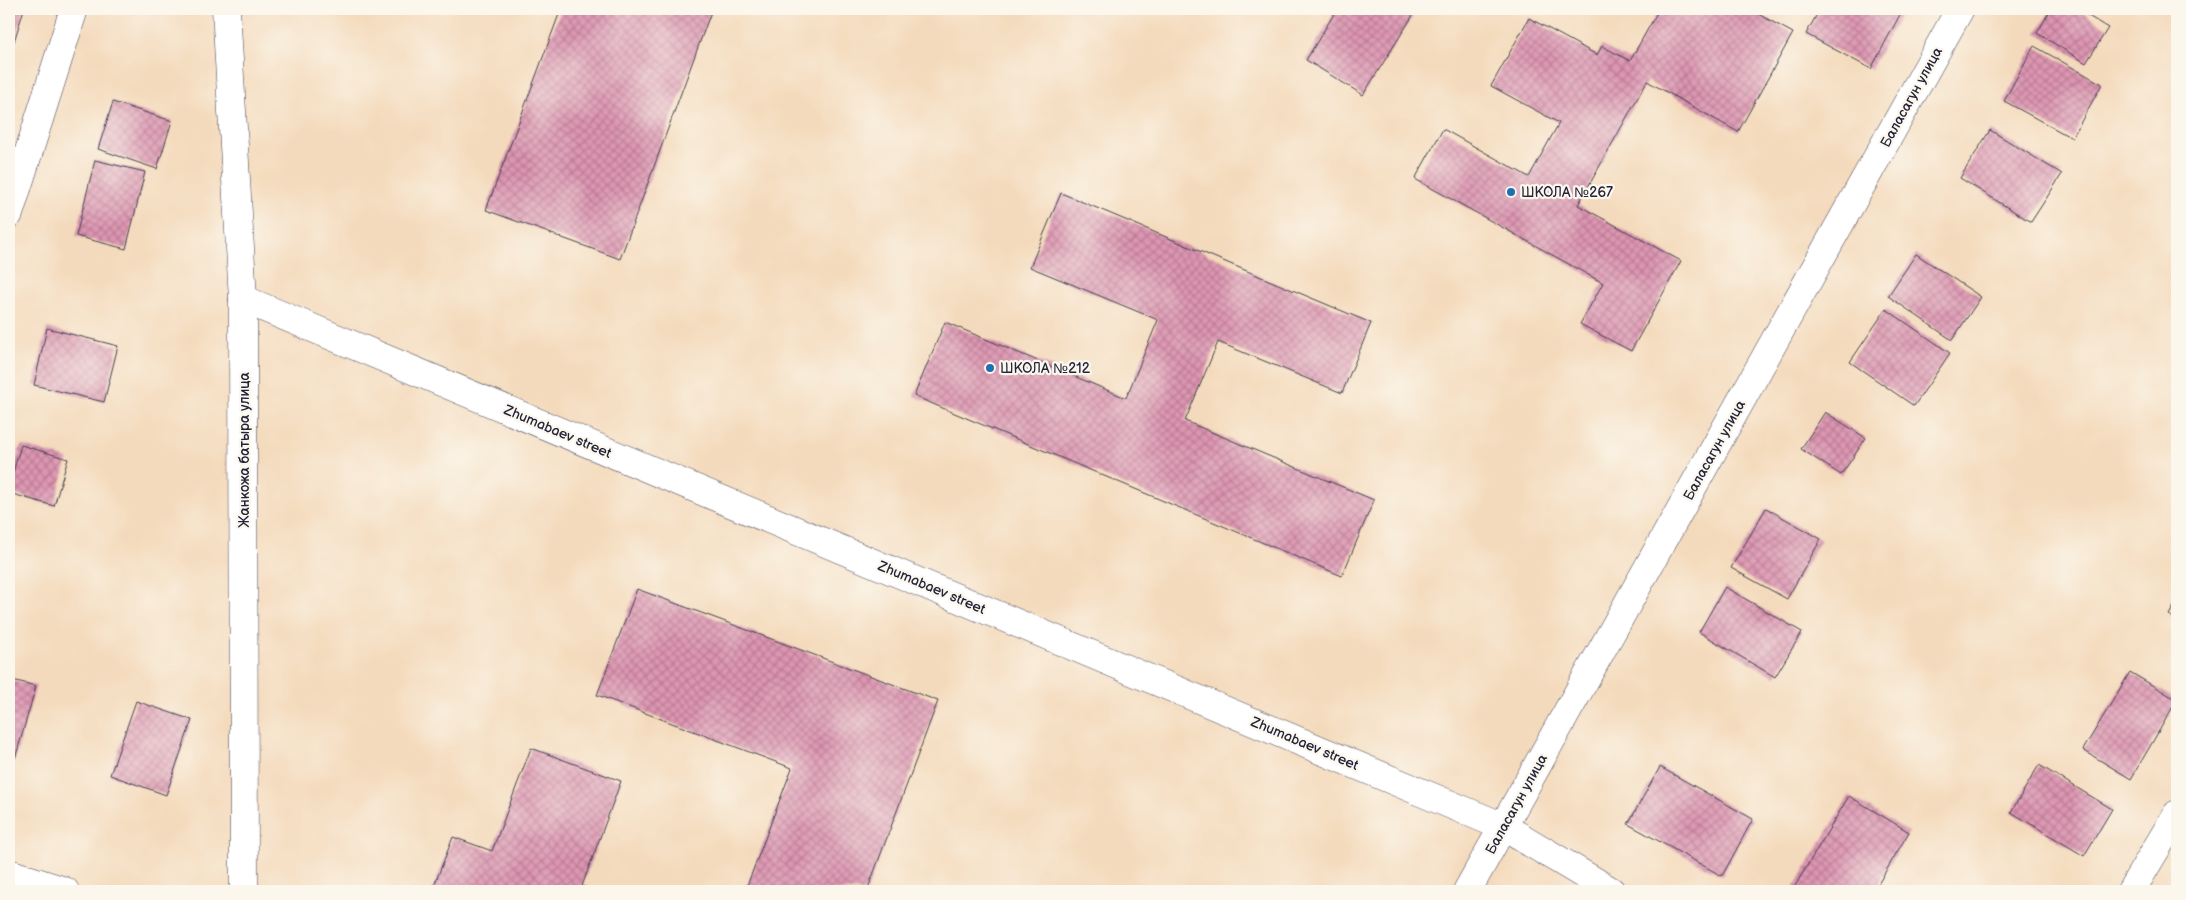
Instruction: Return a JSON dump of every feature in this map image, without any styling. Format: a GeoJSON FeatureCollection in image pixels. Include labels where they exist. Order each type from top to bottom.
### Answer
{"type":"FeatureCollection","features":[{"type":"Feature","properties":{"kind":"street"},"geometry":{"type":"LineString","coordinates":[[9,214],[74,9]]}},
{"type":"Feature","properties":{"kind":"street","name":"Жанкожа батыра улица"},"geometry":{"type":"LineString","coordinates":[[226,9],[244,300],[244,891]]}},
{"type":"Feature","properties":{"kind":"street","name":"Баласагун улица"},"geometry":{"type":"LineString","coordinates":[[1467,891],[1960,9]]}},
{"type":"Feature","properties":{"kind":"street","name":"Zhumabaev street"},"geometry":{"type":"LineString","coordinates":[[244,300],[1504,827],[1611,891]]}},
{"type":"Feature","properties":{"kind":"street"},"geometry":{"type":"LineString","coordinates":[[2131,891],[2177,814]]}},
{"type":"Feature","properties":{"kind":"street"},"geometry":{"type":"LineString","coordinates":[[9,873],[65,891]]}},
{"type":"Feature","properties":{"kind":"building"},"geometry":{"type":"Polygon","coordinates":[[[9,9],[24,9],[9,58],[9,9]]]}},
{"type":"Feature","properties":{"kind":"building"},"geometry":{"type":"Polygon","coordinates":[[[561,9],[712,9],[620,259],[486,210],[561,9]]]}},
{"type":"Feature","properties":{"kind":"building"},"geometry":{"type":"Polygon","coordinates":[[[1337,9],[1417,9],[1363,95],[1306,60],[1337,9]]]}},
{"type":"Feature","properties":{"kind":"building","name":"ШКОЛА №267"},"geometry":{"type":"Polygon","coordinates":[[[1659,9],[1749,9],[1793,33],[1738,132],[1647,81],[1578,205],[1681,261],[1631,351],[1580,324],[1603,283],[1415,179],[1443,129],[1529,177],[1559,123],[1491,86],[1529,18],[1597,55],[1602,46],[1630,61],[1659,9]]]}},
{"type":"Feature","properties":{"kind":"building"},"geometry":{"type":"Polygon","coordinates":[[[1820,9],[1903,9],[1871,69],[1806,34],[1820,9]]]}},
{"type":"Feature","properties":{"kind":"building"},"geometry":{"type":"Polygon","coordinates":[[[2051,9],[2077,9],[2108,28],[2086,63],[2037,33],[2051,9]]]}},
{"type":"Feature","properties":{"kind":"building"},"geometry":{"type":"Polygon","coordinates":[[[2034,46],[2102,84],[2072,138],[2004,101],[2034,46]]]}},
{"type":"Feature","properties":{"kind":"building"},"geometry":{"type":"Polygon","coordinates":[[[113,102],[172,121],[157,169],[98,149],[113,102]]]}},
{"type":"Feature","properties":{"kind":"building"},"geometry":{"type":"Polygon","coordinates":[[[1990,130],[2062,174],[2031,222],[1960,178],[1990,130]]]}},
{"type":"Feature","properties":{"kind":"building"},"geometry":{"type":"Polygon","coordinates":[[[95,160],[145,172],[126,249],[76,236],[95,160]]]}},
{"type":"Feature","properties":{"kind":"building","name":"ШКОЛА №212"},"geometry":{"type":"Polygon","coordinates":[[[1061,193],[1371,323],[1342,393],[1218,342],[1185,421],[1374,500],[1342,576],[914,396],[945,322],[1126,398],[1158,320],[1030,267],[1061,193]]]}},
{"type":"Feature","properties":{"kind":"building"},"geometry":{"type":"Polygon","coordinates":[[[1916,254],[1981,297],[1952,340],[1888,296],[1916,254]]]}},
{"type":"Feature","properties":{"kind":"building"},"geometry":{"type":"Polygon","coordinates":[[[1886,309],[1950,353],[1914,406],[1850,362],[1886,309]]]}},
{"type":"Feature","properties":{"kind":"building"},"geometry":{"type":"Polygon","coordinates":[[[47,328],[118,346],[104,402],[34,385],[47,328]]]}},
{"type":"Feature","properties":{"kind":"building"},"geometry":{"type":"Polygon","coordinates":[[[1825,412],[1866,438],[1841,475],[1801,449],[1825,412]]]}},
{"type":"Feature","properties":{"kind":"building"},"geometry":{"type":"Polygon","coordinates":[[[21,445],[68,459],[54,506],[9,493],[9,486],[21,445]]]}},
{"type":"Feature","properties":{"kind":"building"},"geometry":{"type":"Polygon","coordinates":[[[1766,508],[1821,539],[1787,599],[1731,568],[1766,508]]]}},
{"type":"Feature","properties":{"kind":"building"},"geometry":{"type":"Polygon","coordinates":[[[1725,587],[1802,632],[1775,677],[1699,632],[1725,587]]]}},
{"type":"Feature","properties":{"kind":"building"},"geometry":{"type":"Polygon","coordinates":[[[637,589],[938,701],[867,891],[745,891],[792,768],[597,695],[637,589]]]}},
{"type":"Feature","properties":{"kind":"building"},"geometry":{"type":"Polygon","coordinates":[[[2177,601],[2177,620],[2169,615],[2177,601]]]}},
{"type":"Feature","properties":{"kind":"building"},"geometry":{"type":"Polygon","coordinates":[[[2130,672],[2177,700],[2131,779],[2083,750],[2130,672]]]}},
{"type":"Feature","properties":{"kind":"building"},"geometry":{"type":"Polygon","coordinates":[[[9,679],[36,686],[15,759],[9,757],[9,679]]]}},
{"type":"Feature","properties":{"kind":"building"},"geometry":{"type":"Polygon","coordinates":[[[136,701],[192,720],[166,795],[110,775],[136,701]]]}},
{"type":"Feature","properties":{"kind":"building"},"geometry":{"type":"Polygon","coordinates":[[[531,748],[621,781],[582,886],[596,891],[432,891],[453,837],[492,851],[531,748]]]}},
{"type":"Feature","properties":{"kind":"building"},"geometry":{"type":"Polygon","coordinates":[[[2039,765],[2112,809],[2084,856],[2011,812],[2039,765]]]}},
{"type":"Feature","properties":{"kind":"building"},"geometry":{"type":"Polygon","coordinates":[[[1660,767],[1753,819],[1722,876],[1628,824],[1660,767]]]}},
{"type":"Feature","properties":{"kind":"building"},"geometry":{"type":"Polygon","coordinates":[[[1849,796],[1909,832],[1874,891],[1792,891],[1849,796]]]}},
{"type":"Feature","properties":{"kind":"place","name":"ШКОЛА №267"},"geometry":{"type":"Point","coordinates":[1511,192]}},
{"type":"Feature","properties":{"kind":"place","name":"ШКОЛА №212"},"geometry":{"type":"Point","coordinates":[990,368]}}]}
